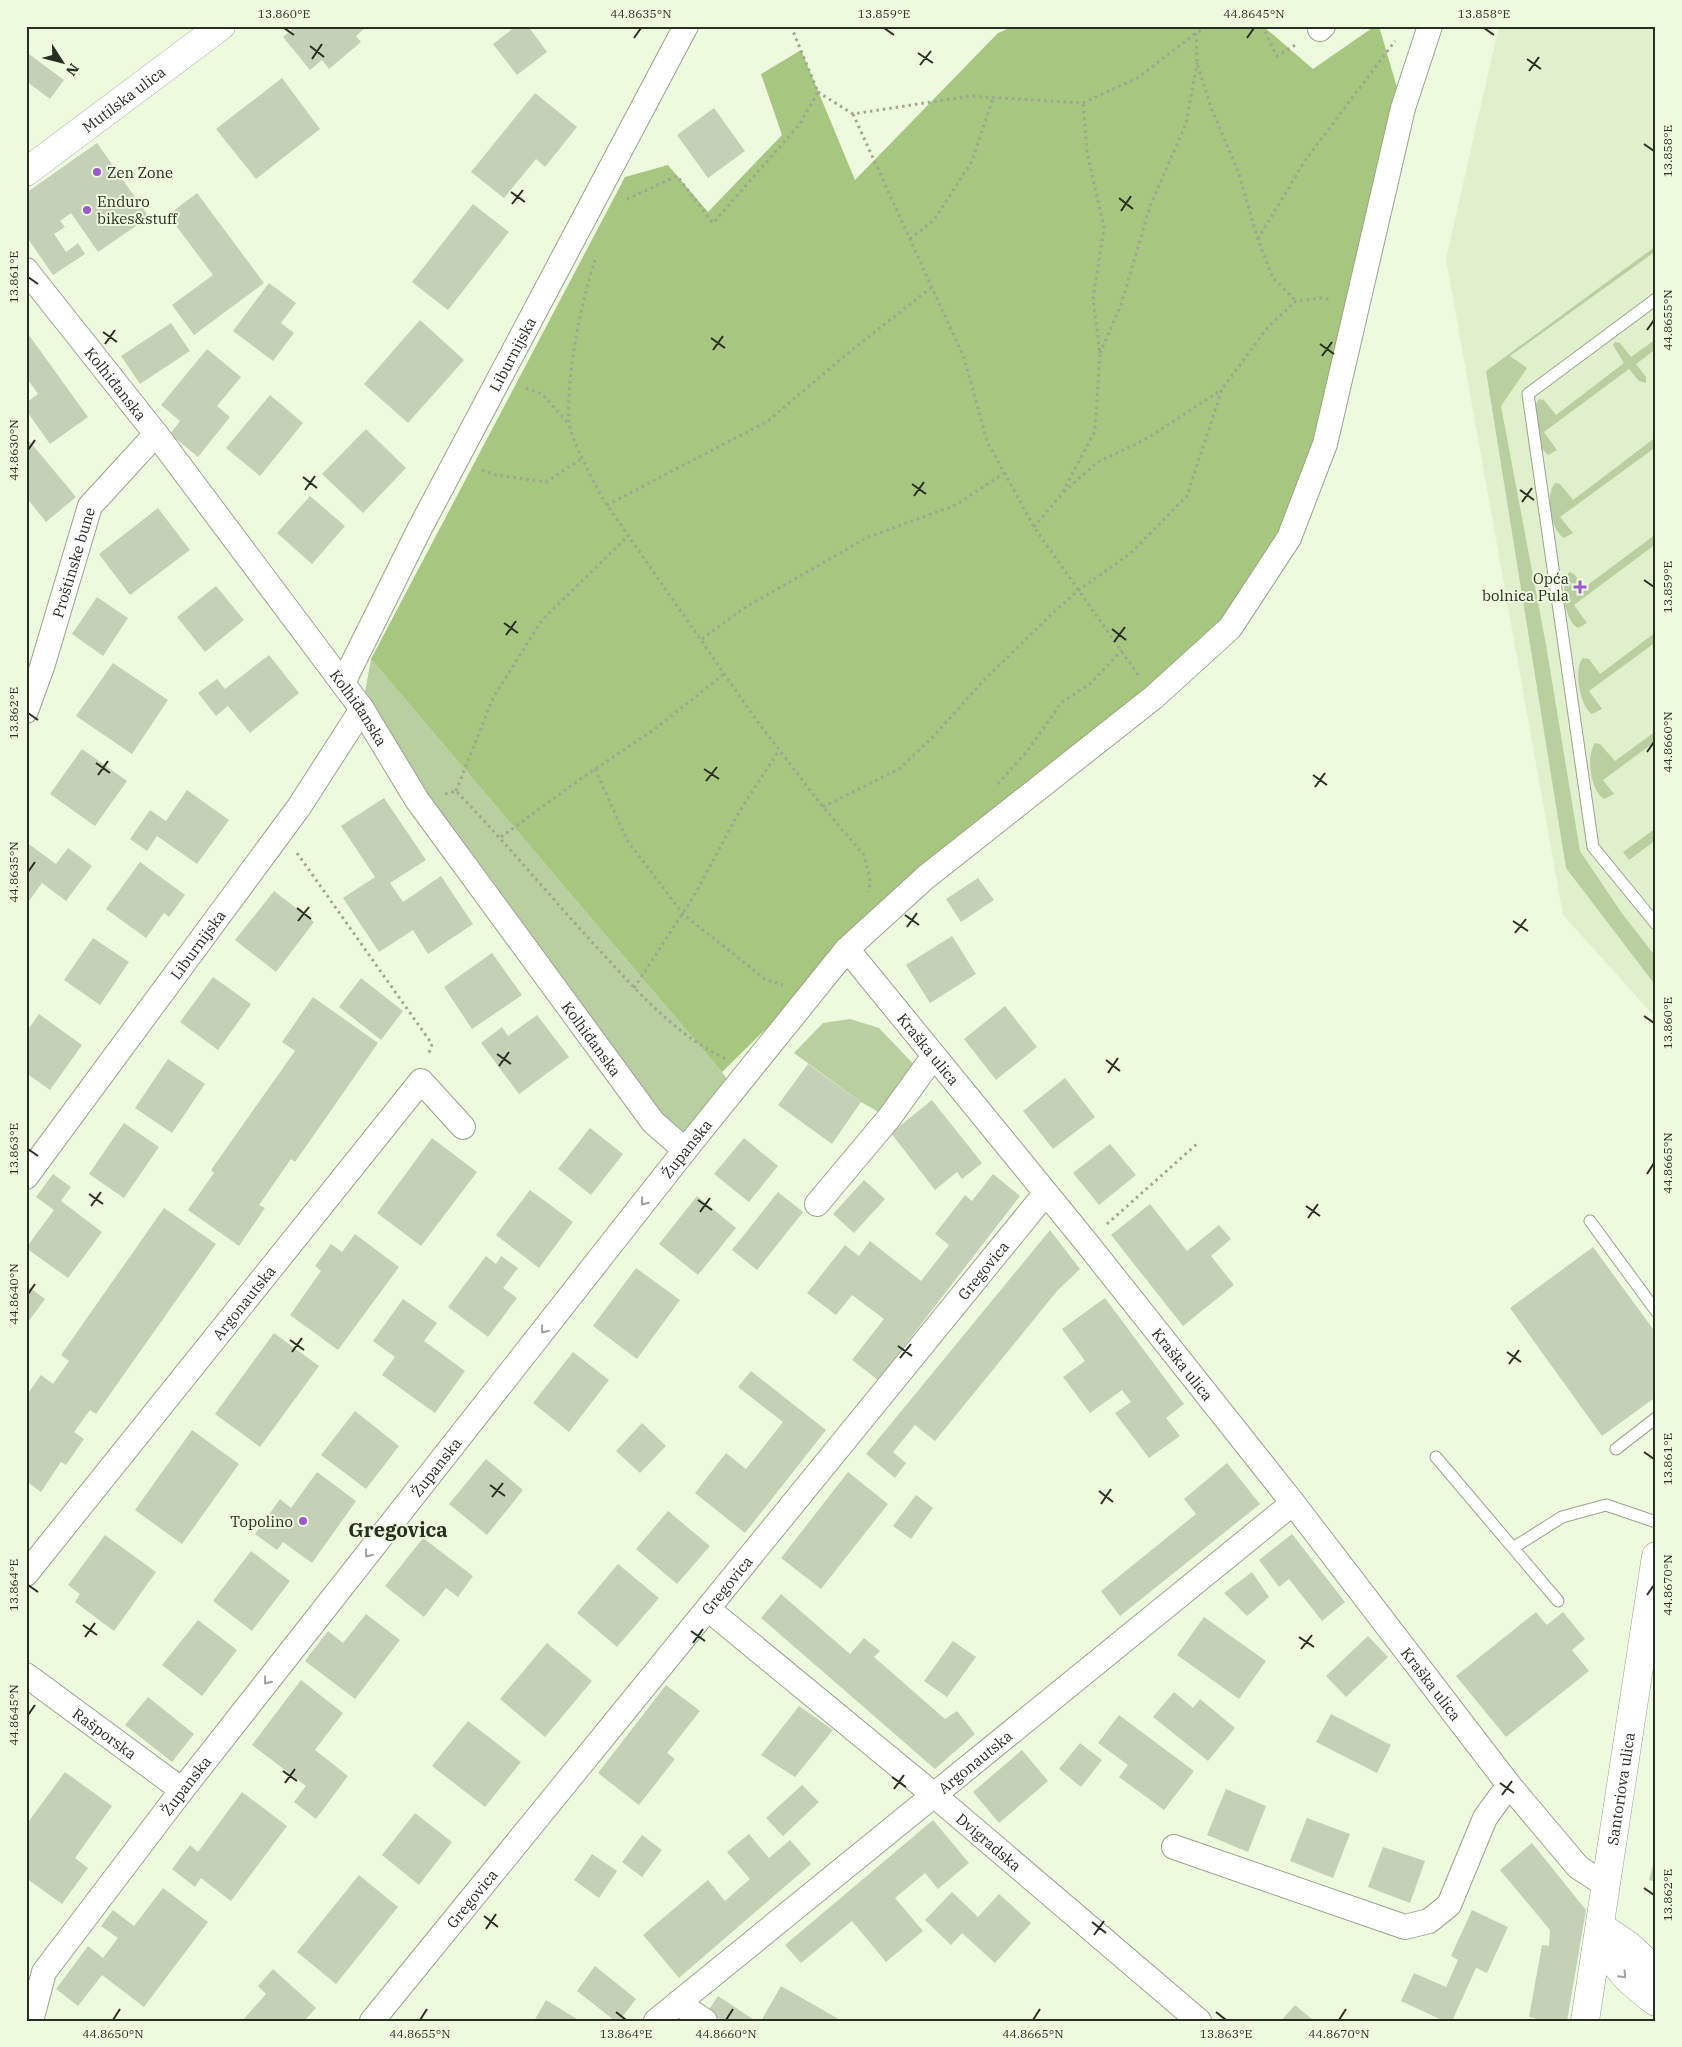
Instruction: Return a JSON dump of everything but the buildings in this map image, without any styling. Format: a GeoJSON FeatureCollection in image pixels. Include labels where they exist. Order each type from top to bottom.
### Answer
{"type":"FeatureCollection","features":[{"type":"Feature","properties":{"kind":"main road","name":"Mutilska ulica"},"geometry":{"type":"LineString","coordinates":[[26,172],[221,26]]}},
{"type":"Feature","properties":{"kind":"main road","name":"Santoriova ulica"},"geometry":{"type":"LineString","coordinates":[[1586,2021],[1656,1556]]}},
{"type":"Feature","properties":{"kind":"main road"},"geometry":{"type":"LineString","coordinates":[[1599,1934],[1628,1945],[1656,1971]]}},
{"type":"Feature","properties":{"kind":"main road"},"geometry":{"type":"LineString","coordinates":[[1599,1934],[1618,1969],[1637,1989],[1656,2002]]}},
{"type":"Feature","properties":{"kind":"street","name":"Liburnijska"},"geometry":{"type":"LineString","coordinates":[[342,683],[455,462],[686,26]]}},
{"type":"Feature","properties":{"kind":"street","name":"Županska"},"geometry":{"type":"LineString","coordinates":[[31,2021],[44,1972],[182,1790],[685,1150],[846,949],[926,877],[1154,698],[1230,628],[1289,538],[1325,444],[1403,108],[1428,27]]}},
{"type":"Feature","properties":{"kind":"street","name":"Kolhiđanska"},"geometry":{"type":"LineString","coordinates":[[26,270],[156,434],[362,709],[417,800],[653,1122],[685,1150]]}},
{"type":"Feature","properties":{"kind":"street","name":"Proštinske bune"},"geometry":{"type":"LineString","coordinates":[[26,712],[42,667],[90,506],[156,434]]}},
{"type":"Feature","properties":{"kind":"street","name":"Liburnijska"},"geometry":{"type":"LineString","coordinates":[[26,1177],[282,831],[362,709]]}},
{"type":"Feature","properties":{"kind":"street","name":"Kraška ulica"},"geometry":{"type":"LineString","coordinates":[[846,949],[1044,1194],[1086,1242],[1293,1503],[1509,1785],[1578,1867],[1607,1886]]}},
{"type":"Feature","properties":{"kind":"street"},"geometry":{"type":"LineString","coordinates":[[817,1204],[889,1118],[933,1057]]}},
{"type":"Feature","properties":{"kind":"street"},"geometry":{"type":"LineString","coordinates":[[421,1081],[463,1127]]}},
{"type":"Feature","properties":{"kind":"street","name":"Argonautska"},"geometry":{"type":"LineString","coordinates":[[26,1574],[421,1081]]}},
{"type":"Feature","properties":{"kind":"street","name":"Gregovica"},"geometry":{"type":"LineString","coordinates":[[372,2021],[1044,1194]]}},
{"type":"Feature","properties":{"kind":"street","name":"Argonautska"},"geometry":{"type":"LineString","coordinates":[[656,2021],[1293,1503]]}},
{"type":"Feature","properties":{"kind":"street","name":"Dvigradska"},"geometry":{"type":"LineString","coordinates":[[708,1609],[934,1795],[1198,2021]]}},
{"type":"Feature","properties":{"kind":"street","name":"Rašporska"},"geometry":{"type":"LineString","coordinates":[[26,1676],[182,1790]]}},
{"type":"Feature","properties":{"kind":"street"},"geometry":{"type":"LineString","coordinates":[[1174,1847],[1405,1927],[1429,1922],[1448,1905],[1485,1818],[1509,1785]]}},
{"type":"Feature","properties":{"kind":"street"},"geometry":{"type":"LineString","coordinates":[[678,2003],[704,2021]]}},
{"type":"Feature","properties":{"kind":"lane"},"geometry":{"type":"LineString","coordinates":[[1656,299],[1528,394],[1593,847],[1656,924]]}},
{"type":"Feature","properties":{"kind":"lane"},"geometry":{"type":"LineString","coordinates":[[1590,1221],[1656,1311]]}},
{"type":"Feature","properties":{"kind":"lane"},"geometry":{"type":"LineString","coordinates":[[1616,1449],[1656,1418]]}},
{"type":"Feature","properties":{"kind":"lane"},"geometry":{"type":"LineString","coordinates":[[1436,1457],[1558,1601]]}},
{"type":"Feature","properties":{"kind":"lane"},"geometry":{"type":"LineString","coordinates":[[1513,1548],[1562,1517],[1606,1504],[1656,1522]]}},
{"type":"Feature","properties":{"kind":"path"},"geometry":{"type":"LineString","coordinates":[[791,26],[818,92],[853,114],[964,358],[987,441],[1004,473],[1034,527],[1154,698]]}},
{"type":"Feature","properties":{"kind":"path"},"geometry":{"type":"LineString","coordinates":[[853,114],[970,96],[1083,103],[1139,77],[1196,33],[1208,26]]}},
{"type":"Feature","properties":{"kind":"path"},"geometry":{"type":"LineString","coordinates":[[1262,26],[1277,56],[1322,27]]}},
{"type":"Feature","properties":{"kind":"path"},"geometry":{"type":"LineString","coordinates":[[1100,353],[1121,305],[1150,206],[1186,124],[1197,63],[1196,33]]}},
{"type":"Feature","properties":{"kind":"path"},"geometry":{"type":"LineString","coordinates":[[1258,240],[1304,162],[1401,33]]}},
{"type":"Feature","properties":{"kind":"path"},"geometry":{"type":"LineString","coordinates":[[1197,63],[1212,110],[1238,171],[1258,240],[1273,278],[1296,301]]}},
{"type":"Feature","properties":{"kind":"path"},"geometry":{"type":"LineString","coordinates":[[623,206],[627,198],[677,176],[713,223],[799,125],[818,92]]}},
{"type":"Feature","properties":{"kind":"path"},"geometry":{"type":"LineString","coordinates":[[910,239],[934,220],[972,160],[993,98]]}},
{"type":"Feature","properties":{"kind":"path"},"geometry":{"type":"LineString","coordinates":[[1062,495],[1094,431],[1100,353],[1093,299],[1104,228],[1087,152],[1083,103]]}},
{"type":"Feature","properties":{"kind":"path"},"geometry":{"type":"LineString","coordinates":[[568,423],[573,354],[595,262],[599,254]]}},
{"type":"Feature","properties":{"kind":"path"},"geometry":{"type":"LineString","coordinates":[[607,504],[768,420],[848,353],[932,287]]}},
{"type":"Feature","properties":{"kind":"path"},"geometry":{"type":"LineString","coordinates":[[823,807],[899,769],[934,736],[983,681],[1080,590],[1131,553],[1187,496],[1222,389],[1268,327],[1296,301],[1322,298],[1358,307]]}},
{"type":"Feature","properties":{"kind":"path"},"geometry":{"type":"LineString","coordinates":[[500,378],[542,394],[568,423],[595,486],[628,536],[779,750],[823,807],[864,855],[870,878],[865,932]]}},
{"type":"Feature","properties":{"kind":"path"},"geometry":{"type":"LineString","coordinates":[[1034,527],[1062,495],[1096,463],[1148,438],[1222,389]]}},
{"type":"Feature","properties":{"kind":"path"},"geometry":{"type":"LineString","coordinates":[[455,462],[496,475],[546,482],[583,458]]}},
{"type":"Feature","properties":{"kind":"path"},"geometry":{"type":"LineString","coordinates":[[702,639],[744,608],[868,537],[956,505],[1004,473]]}},
{"type":"Feature","properties":{"kind":"path"},"geometry":{"type":"LineString","coordinates":[[456,791],[493,698],[542,620],[628,536]]}},
{"type":"Feature","properties":{"kind":"path"},"geometry":{"type":"LineString","coordinates":[[994,791],[1002,777],[1028,750],[1062,702],[1090,684],[1122,650]]}},
{"type":"Feature","properties":{"kind":"path"},"geometry":{"type":"LineString","coordinates":[[501,838],[595,769],[655,729],[724,674]]}},
{"type":"Feature","properties":{"kind":"path"},"geometry":{"type":"LineString","coordinates":[[634,988],[683,914],[739,812],[779,750]]}},
{"type":"Feature","properties":{"kind":"path"},"geometry":{"type":"LineString","coordinates":[[595,769],[627,840],[683,914],[765,979],[810,994]]}},
{"type":"Feature","properties":{"kind":"path"},"geometry":{"type":"LineString","coordinates":[[417,800],[456,791]]}},
{"type":"Feature","properties":{"kind":"path"},"geometry":{"type":"LineString","coordinates":[[456,791],[501,838],[646,1002],[700,1047]]}},
{"type":"Feature","properties":{"kind":"path"},"geometry":{"type":"LineString","coordinates":[[282,831],[432,1044],[421,1081]]}},
{"type":"Feature","properties":{"kind":"path"},"geometry":{"type":"LineString","coordinates":[[1086,1242],[1198,1142]]}},
{"type":"Feature","properties":{"kind":"shaded area","name":"Opća bolnica Pula"},"geometry":{"type":"Polygon","coordinates":[[[1499,26],[1656,26],[1656,1018],[1563,915],[1446,259],[1499,26]]]}},
{"type":"Feature","properties":{"kind":"shaded area"},"geometry":{"type":"Polygon","coordinates":[[[1656,246],[1656,251],[1510,356],[1527,368],[1501,406],[1546,645],[1580,851],[1621,912],[1656,957],[1656,986],[1566,868],[1486,371],[1656,246]]]}},
{"type":"Feature","properties":{"kind":"shaded area"},"geometry":{"type":"Polygon","coordinates":[[[1656,339],[1656,349],[1636,364],[1646,377],[1646,383],[1639,381],[1629,369],[1544,432],[1557,450],[1548,455],[1539,446],[1534,407],[1539,399],[1544,400],[1556,415],[1624,363],[1613,345],[1615,342],[1620,343],[1631,357],[1656,339]]]}},
{"type":"Feature","properties":{"kind":"shaded area"},"geometry":{"type":"Polygon","coordinates":[[[1656,437],[1656,447],[1560,517],[1573,533],[1564,538],[1559,534],[1550,512],[1550,496],[1555,483],[1560,484],[1573,500],[1656,437]]]}},
{"type":"Feature","properties":{"kind":"shaded area"},"geometry":{"type":"Polygon","coordinates":[[[1656,534],[1656,544],[1574,605],[1587,623],[1578,628],[1573,624],[1569,618],[1564,593],[1566,578],[1569,572],[1574,574],[1585,587],[1656,534]]]}},
{"type":"Feature","properties":{"kind":"shaded area"},"geometry":{"type":"Polygon","coordinates":[[[1656,632],[1656,642],[1589,691],[1602,709],[1592,714],[1584,703],[1579,687],[1579,670],[1583,658],[1589,659],[1600,674],[1656,632]]]}},
{"type":"Feature","properties":{"kind":"shaded area"},"geometry":{"type":"Polygon","coordinates":[[[371,659],[722,1072],[734,1089],[685,1150],[362,709],[371,659]]]}},
{"type":"Feature","properties":{"kind":"shaded area"},"geometry":{"type":"Polygon","coordinates":[[[1656,731],[1656,741],[1603,780],[1614,794],[1604,799],[1599,795],[1595,788],[1590,764],[1592,749],[1595,743],[1600,744],[1615,761],[1656,731]]]}},
{"type":"Feature","properties":{"kind":"shaded area"},"geometry":{"type":"Polygon","coordinates":[[[1656,828],[1656,840],[1629,860],[1623,852],[1656,828]]]}},
{"type":"Feature","properties":{"kind":"shaded area"},"geometry":{"type":"Polygon","coordinates":[[[850,1019],[879,1028],[922,1073],[889,1118],[861,1102],[794,1053],[823,1023],[850,1019]]]}},
{"type":"Feature","properties":{"kind":"green space"},"geometry":{"type":"Polygon","coordinates":[[[1014,26],[1263,26],[1313,69],[1375,26],[1379,26],[1403,108],[1325,444],[1230,628],[847,949],[722,1072],[371,659],[625,177],[668,165],[708,212],[782,135],[761,74],[801,50],[855,180],[998,33],[1014,26]]]}},
{"type":"Feature","properties":{"kind":"place","name":"Zen Zone"},"geometry":{"type":"Point","coordinates":[97,172]}},
{"type":"Feature","properties":{"kind":"place","name":"Enduro bikes&stuff"},"geometry":{"type":"Point","coordinates":[87,210]}},
{"type":"Feature","properties":{"kind":"place","name":"Opća bolnica Pula"},"geometry":{"type":"Point","coordinates":[1580,587]}},
{"type":"Feature","properties":{"kind":"place","name":"Topolino"},"geometry":{"type":"Point","coordinates":[303,1521]}},
{"type":"Feature","properties":{"kind":"district","name":"Gregovica"},"geometry":{"type":"Point","coordinates":[398,1529]}}]}
